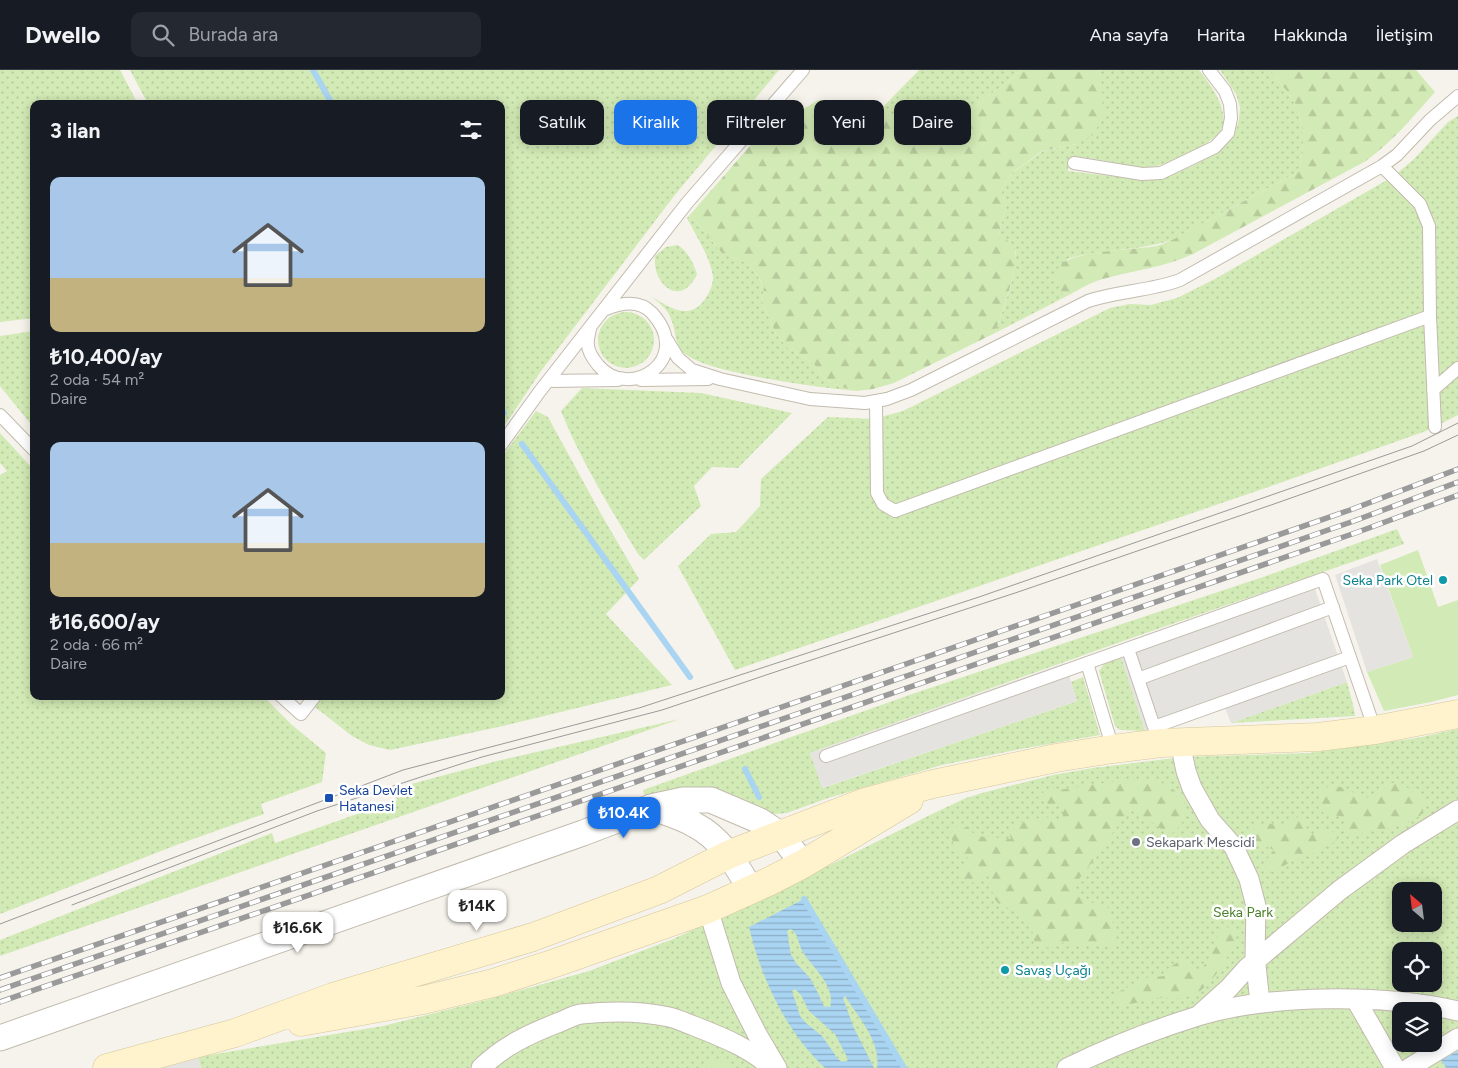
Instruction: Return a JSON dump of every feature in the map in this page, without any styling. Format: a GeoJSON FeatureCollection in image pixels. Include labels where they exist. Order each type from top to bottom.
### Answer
{"type":"FeatureCollection","features":[{"type":"Feature","properties":{"kind":"main road"},"geometry":{"type":"LineString","coordinates":[[107,1068],[235,1033],[333,997],[533,937],[660,890],[730,854],[865,802],[933,784],[1056,758],[1113,749],[1161,744],[1318,737],[1375,730],[1458,714]]}},
{"type":"Feature","properties":{"kind":"main road"},"geometry":{"type":"LineString","coordinates":[[235,1033],[402,1004],[494,983],[555,964],[708,909],[751,890],[803,864],[933,784]]}},
{"type":"Feature","properties":{"kind":"street"},"geometry":{"type":"LineString","coordinates":[[1180,743],[1192,788],[1210,820],[1234,847],[1249,879],[1256,906],[1256,960],[1260,1003]]}},
{"type":"Feature","properties":{"kind":"street"},"geometry":{"type":"LineString","coordinates":[[0,1038],[583,833],[651,807],[683,800],[711,800],[760,821],[781,835],[803,864]]}},
{"type":"Feature","properties":{"kind":"street"},"geometry":{"type":"LineString","coordinates":[[651,807],[695,825],[712,836],[730,854],[751,890]]}},
{"type":"Feature","properties":{"kind":"street"},"geometry":{"type":"LineString","coordinates":[[1198,1016],[1213,1004],[1280,938],[1365,872],[1404,844],[1458,810]]}},
{"type":"Feature","properties":{"kind":"street"},"geometry":{"type":"LineString","coordinates":[[708,909],[731,983],[757,1034],[778,1068]]}},
{"type":"Feature","properties":{"kind":"street"},"geometry":{"type":"LineString","coordinates":[[1067,1068],[1141,1037],[1198,1016],[1260,1003],[1322,1000],[1388,1001],[1438,1006],[1458,1011]]}},
{"type":"Feature","properties":{"kind":"street"},"geometry":{"type":"LineString","coordinates":[[1356,1000],[1395,1068]]}},
{"type":"Feature","properties":{"kind":"street"},"geometry":{"type":"LineString","coordinates":[[481,1068],[491,1058],[516,1042],[579,1014],[640,1013],[670,1017],[717,1035],[743,1048],[772,1068]]}},
{"type":"Feature","properties":{"kind":"street"},"geometry":{"type":"LineString","coordinates":[[1408,1068],[1458,1038]]}},
{"type":"Feature","properties":{"kind":"lane"},"geometry":{"type":"LineString","coordinates":[[505,440],[548,381],[687,203],[803,70]]}},
{"type":"Feature","properties":{"kind":"lane"},"geometry":{"type":"LineString","coordinates":[[1074,163],[1142,174],[1161,174],[1215,147],[1228,133],[1231,118],[1230,104],[1225,91],[1209,70]]}},
{"type":"Feature","properties":{"kind":"lane"},"geometry":{"type":"LineString","coordinates":[[606,309],[632,302],[649,310],[662,324],[667,340],[678,358],[692,370],[720,379],[810,399],[865,403],[887,400],[911,390],[1088,301],[1106,295],[1162,287],[1180,280],[1382,166],[1397,155],[1430,120],[1458,96]]}},
{"type":"Feature","properties":{"kind":"lane"},"geometry":{"type":"LineString","coordinates":[[1382,166],[1420,204],[1429,226],[1430,316],[1435,427]]}},
{"type":"Feature","properties":{"kind":"lane"},"geometry":{"type":"LineString","coordinates":[[876,401],[877,493],[883,504],[895,511],[1430,316]]}},
{"type":"Feature","properties":{"kind":"lane"},"geometry":{"type":"LineString","coordinates":[[590,329],[588,346],[593,359],[602,370],[611,376],[632,380],[652,372],[664,357],[667,340]]}},
{"type":"Feature","properties":{"kind":"lane"},"geometry":{"type":"LineString","coordinates":[[1433,390],[1458,368]]}},
{"type":"Feature","properties":{"kind":"lane"},"geometry":{"type":"LineString","coordinates":[[548,381],[720,379]]}},
{"type":"Feature","properties":{"kind":"lane"},"geometry":{"type":"LineString","coordinates":[[0,415],[30,446]]}},
{"type":"Feature","properties":{"kind":"lane"},"geometry":{"type":"LineString","coordinates":[[826,756],[1323,579],[1375,730]]}},
{"type":"Feature","properties":{"kind":"lane"},"geometry":{"type":"LineString","coordinates":[[1138,679],[1333,608]]}},
{"type":"Feature","properties":{"kind":"lane"},"geometry":{"type":"LineString","coordinates":[[1128,649],[1154,727],[1350,657]]}},
{"type":"Feature","properties":{"kind":"lane"},"geometry":{"type":"LineString","coordinates":[[1087,663],[1113,749]]}},
{"type":"Feature","properties":{"kind":"lane"},"geometry":{"type":"LineString","coordinates":[[285,700],[301,714],[312,700]]}},
{"type":"Feature","properties":{"kind":"green space"},"geometry":{"type":"Polygon","coordinates":[[[0,70],[120,70],[136,100],[30,100],[30,318],[0,322],[0,70]]]}},
{"type":"Feature","properties":{"kind":"green space"},"geometry":{"type":"Polygon","coordinates":[[[130,70],[779,70],[754,100],[707,100],[707,145],[716,145],[674,196],[541,371],[505,425],[505,100],[146,100],[130,70]]]}},
{"type":"Feature","properties":{"kind":"green space"},"geometry":{"type":"Polygon","coordinates":[[[919,70],[1020,70],[971,110],[971,100],[894,100],[894,122],[884,112],[884,106],[919,70]]]}},
{"type":"Feature","properties":{"kind":"green space"},"geometry":{"type":"Polygon","coordinates":[[[1020,70],[1098,70],[1101,76],[1104,115],[1093,135],[1077,144],[1042,151],[1012,173],[1001,190],[1006,207],[998,238],[1006,238],[1015,251],[1016,258],[1009,291],[995,333],[894,383],[873,389],[856,391],[838,386],[826,380],[814,364],[787,347],[776,334],[762,301],[764,287],[757,274],[747,263],[721,252],[700,226],[689,216],[751,145],[804,145],[804,108],[814,103],[814,145],[884,145],[884,112],[894,122],[894,145],[931,145],[935,149],[939,145],[971,145],[971,110],[1020,70]]]}},
{"type":"Feature","properties":{"kind":"green space"},"geometry":{"type":"Polygon","coordinates":[[[1098,70],[1199,70],[1220,103],[1224,118],[1223,125],[1214,138],[1206,144],[1186,155],[1158,166],[1141,167],[1069,157],[1068,171],[1144,180],[1161,180],[1190,167],[1219,152],[1234,136],[1240,107],[1236,94],[1220,70],[1270,70],[1290,95],[1299,113],[1303,143],[1298,172],[1174,239],[1148,246],[1094,253],[1067,259],[1062,293],[1069,295],[995,333],[1011,283],[1016,252],[998,238],[1006,207],[1001,190],[1012,173],[1043,151],[1077,144],[1101,76],[1098,70]]]}},
{"type":"Feature","properties":{"kind":"green space"},"geometry":{"type":"Polygon","coordinates":[[[1270,70],[1416,70],[1435,92],[1394,137],[1366,161],[1182,259],[1099,280],[1069,295],[1063,293],[1058,284],[1056,274],[1058,268],[1064,262],[1088,254],[1160,245],[1298,172],[1303,143],[1299,113],[1290,95],[1270,70]]]}},
{"type":"Feature","properties":{"kind":"green space"},"geometry":{"type":"Polygon","coordinates":[[[1458,116],[1458,415],[1426,431],[1274,485],[735,670],[678,566],[711,534],[736,532],[760,506],[761,479],[828,417],[873,419],[903,411],[1110,308],[1130,304],[1151,305],[1177,298],[1215,279],[1394,176],[1414,159],[1448,122],[1458,116]]]}},
{"type":"Feature","properties":{"kind":"green space"},"geometry":{"type":"Polygon","coordinates":[[[925,145],[938,145],[935,149],[925,145]]]}},
{"type":"Feature","properties":{"kind":"green space"},"geometry":{"type":"Polygon","coordinates":[[[689,216],[700,226],[721,252],[747,263],[757,274],[764,288],[762,301],[776,334],[787,347],[814,364],[826,380],[838,386],[856,391],[818,387],[737,373],[693,359],[682,351],[670,315],[651,296],[672,308],[686,311],[693,310],[705,299],[712,286],[713,278],[710,263],[687,218],[689,216]]]}},
{"type":"Feature","properties":{"kind":"green space"},"geometry":{"type":"Polygon","coordinates":[[[678,245],[690,258],[697,274],[691,284],[684,290],[676,291],[669,289],[663,284],[658,276],[655,267],[655,256],[666,247],[678,245]]]}},
{"type":"Feature","properties":{"kind":"green space"},"geometry":{"type":"Polygon","coordinates":[[[626,312],[637,314],[646,320],[652,329],[654,340],[652,351],[646,360],[637,366],[626,368],[615,366],[606,360],[600,351],[598,340],[600,329],[606,320],[615,314],[626,312]]]}},
{"type":"Feature","properties":{"kind":"green space"},"geometry":{"type":"Polygon","coordinates":[[[30,332],[30,423],[0,386],[0,336],[30,332]]]}},
{"type":"Feature","properties":{"kind":"green space"},"geometry":{"type":"Polygon","coordinates":[[[582,388],[701,393],[792,413],[738,468],[712,467],[694,486],[701,506],[644,560],[638,554],[596,484],[561,411],[582,388]]]}},
{"type":"Feature","properties":{"kind":"green space"},"geometry":{"type":"Polygon","coordinates":[[[536,411],[548,417],[639,579],[606,614],[672,685],[503,726],[390,750],[369,745],[352,736],[315,707],[320,700],[505,700],[505,453],[536,411]]]}},
{"type":"Feature","properties":{"kind":"green space"},"geometry":{"type":"Polygon","coordinates":[[[0,433],[30,466],[30,700],[267,700],[292,725],[326,753],[322,782],[261,804],[264,814],[179,844],[0,914],[0,475],[7,471],[0,463],[0,433]]]}},
{"type":"Feature","properties":{"kind":"green space"},"geometry":{"type":"Polygon","coordinates":[[[1397,529],[1404,544],[1140,635],[810,753],[823,788],[1077,701],[1071,682],[1083,677],[1100,735],[942,765],[828,798],[787,813],[775,814],[722,793],[697,788],[671,789],[646,801],[643,790],[915,693],[1266,576],[1397,529]]]}},
{"type":"Feature","properties":{"kind":"green space"},"geometry":{"type":"Polygon","coordinates":[[[1418,550],[1438,607],[1458,600],[1458,695],[1384,711],[1367,672],[1413,657],[1380,565],[1418,550]]]}},
{"type":"Feature","properties":{"kind":"green space"},"geometry":{"type":"Polygon","coordinates":[[[1121,657],[1145,731],[1120,730],[1115,726],[1099,671],[1104,664],[1121,657]]]}},
{"type":"Feature","properties":{"kind":"green space"},"geometry":{"type":"Polygon","coordinates":[[[1347,682],[1355,716],[1231,723],[1347,682]]]}},
{"type":"Feature","properties":{"kind":"green space"},"geometry":{"type":"Polygon","coordinates":[[[680,719],[0,956],[0,940],[272,833],[275,843],[397,800],[393,789],[497,761],[680,719]]]}},
{"type":"Feature","properties":{"kind":"green space","name":"Seka Park"},"geometry":{"type":"Polygon","coordinates":[[[1458,729],[1458,1051],[1441,1060],[1446,1068],[201,1068],[198,1057],[383,1026],[589,971],[673,939],[768,896],[934,813],[966,798],[982,793],[1053,775],[1093,768],[1183,757],[1309,753],[1417,738],[1458,729]]]}},
{"type":"Feature","properties":{"kind":"green space"},"geometry":{"type":"Polygon","coordinates":[[[1130,779],[1154,780],[1171,788],[1183,799],[1186,805],[1186,812],[1181,824],[1170,835],[1130,808],[1072,888],[1083,899],[1107,906],[1116,931],[1114,948],[1104,949],[1099,943],[1082,946],[1064,942],[1053,947],[1035,945],[1030,926],[1025,918],[1015,911],[1000,905],[995,900],[990,876],[982,877],[972,883],[962,879],[960,867],[968,865],[967,856],[956,850],[950,834],[958,826],[968,827],[975,836],[1011,839],[1008,829],[1027,820],[1050,817],[1062,822],[1064,804],[1049,804],[1038,799],[1040,793],[1130,779]]]}},
{"type":"Feature","properties":{"kind":"green space"},"geometry":{"type":"Polygon","coordinates":[[[1385,783],[1400,783],[1421,797],[1426,805],[1421,815],[1404,825],[1349,836],[1344,833],[1346,823],[1340,816],[1320,811],[1318,803],[1321,790],[1327,787],[1344,788],[1366,798],[1378,793],[1385,783]]]}},
{"type":"Feature","properties":{"kind":"green space"},"geometry":{"type":"Polygon","coordinates":[[[1298,817],[1303,818],[1307,832],[1313,834],[1322,830],[1328,830],[1336,835],[1337,840],[1317,853],[1306,854],[1270,873],[1264,869],[1266,860],[1274,851],[1264,846],[1244,845],[1244,834],[1262,824],[1283,826],[1298,817]]]}},
{"type":"Feature","properties":{"kind":"green space"},"geometry":{"type":"Polygon","coordinates":[[[1221,927],[1237,928],[1234,942],[1215,975],[1197,993],[1182,998],[1156,998],[1132,1004],[1118,1005],[1114,997],[1116,993],[1149,977],[1164,976],[1167,969],[1181,960],[1185,960],[1195,970],[1200,970],[1207,962],[1221,927]]]}},
{"type":"Feature","properties":{"kind":"green space"},"geometry":{"type":"Polygon","coordinates":[[[726,1056],[730,1068],[707,1068],[706,1063],[726,1056]]]}},
{"type":"Feature","properties":{"kind":"shaded area"},"geometry":{"type":"Polygon","coordinates":[[[1377,559],[1413,657],[1367,672],[1335,575],[1377,559]]]}},
{"type":"Feature","properties":{"kind":"shaded area"},"geometry":{"type":"Polygon","coordinates":[[[1315,589],[1347,682],[1231,723],[1225,708],[1168,729],[1145,731],[1121,657],[1315,589]]]}},
{"type":"Feature","properties":{"kind":"shaded area"},"geometry":{"type":"Polygon","coordinates":[[[1065,663],[1077,701],[822,788],[810,753],[1065,663]]]}},
{"type":"Feature","properties":{"kind":"shaded area"},"geometry":{"type":"Polygon","coordinates":[[[198,1057],[201,1068],[157,1068],[198,1057]]]}},
{"type":"Feature","properties":{"kind":"water"},"geometry":{"type":"Polygon","coordinates":[[[804,899],[904,1068],[877,1068],[876,1048],[872,1039],[845,996],[843,998],[853,1026],[874,1068],[825,1068],[798,1037],[777,1003],[754,947],[749,927],[804,899]],[[790,929],[787,931],[791,955],[810,978],[825,1007],[830,1007],[830,992],[826,984],[801,949],[795,933],[790,929]],[[795,989],[792,991],[800,1016],[822,1036],[838,1059],[842,1062],[847,1061],[848,1059],[835,1034],[809,1011],[801,995],[795,989]]]}},
{"type":"Feature","properties":{"kind":"water"},"geometry":{"type":"Polygon","coordinates":[[[1458,1051],[1458,1068],[1446,1068],[1441,1060],[1458,1051]]]}},
{"type":"Feature","properties":{"kind":"waterway"},"geometry":{"type":"LineString","coordinates":[[313,70],[330,100]]}},
{"type":"Feature","properties":{"kind":"waterway"},"geometry":{"type":"LineString","coordinates":[[522,444],[690,677]]}},
{"type":"Feature","properties":{"kind":"waterway"},"geometry":{"type":"LineString","coordinates":[[745,769],[759,797]]}},
{"type":"Feature","properties":{"kind":"waterway"},"geometry":{"type":"LineString","coordinates":[[804,899],[904,1068]]}},
{"type":"Feature","properties":{"kind":"tram line"},"geometry":{"type":"LineString","coordinates":[[0,924],[403,770],[639,708],[979,597],[1412,446],[1458,423]]}},
{"type":"Feature","properties":{"kind":"tram line"},"geometry":{"type":"LineString","coordinates":[[72,905],[317,811],[482,757],[662,710],[1018,592],[1274,504],[1424,451],[1458,435]]}},
{"type":"Feature","properties":{"kind":"railway"},"geometry":{"type":"LineString","coordinates":[[0,978],[1350,510],[1458,469]]}},
{"type":"Feature","properties":{"kind":"railway"},"geometry":{"type":"LineString","coordinates":[[0,990],[1354,521],[1458,482]]}},
{"type":"Feature","properties":{"kind":"railway"},"geometry":{"type":"LineString","coordinates":[[0,1002],[1358,532],[1458,495]]}},
{"type":"Feature","properties":{"kind":"place","name":"Seka Park Otel"},"geometry":{"type":"Point","coordinates":[1443,580]}},
{"type":"Feature","properties":{"kind":"place","name":"Seka Devlet Hatanesi"},"geometry":{"type":"Point","coordinates":[329,798]}},
{"type":"Feature","properties":{"kind":"place","name":"Sekapark Mescidi"},"geometry":{"type":"Point","coordinates":[1136,842]}},
{"type":"Feature","properties":{"kind":"place","name":"Savaş Uçağı"},"geometry":{"type":"Point","coordinates":[1005,970]}}]}
